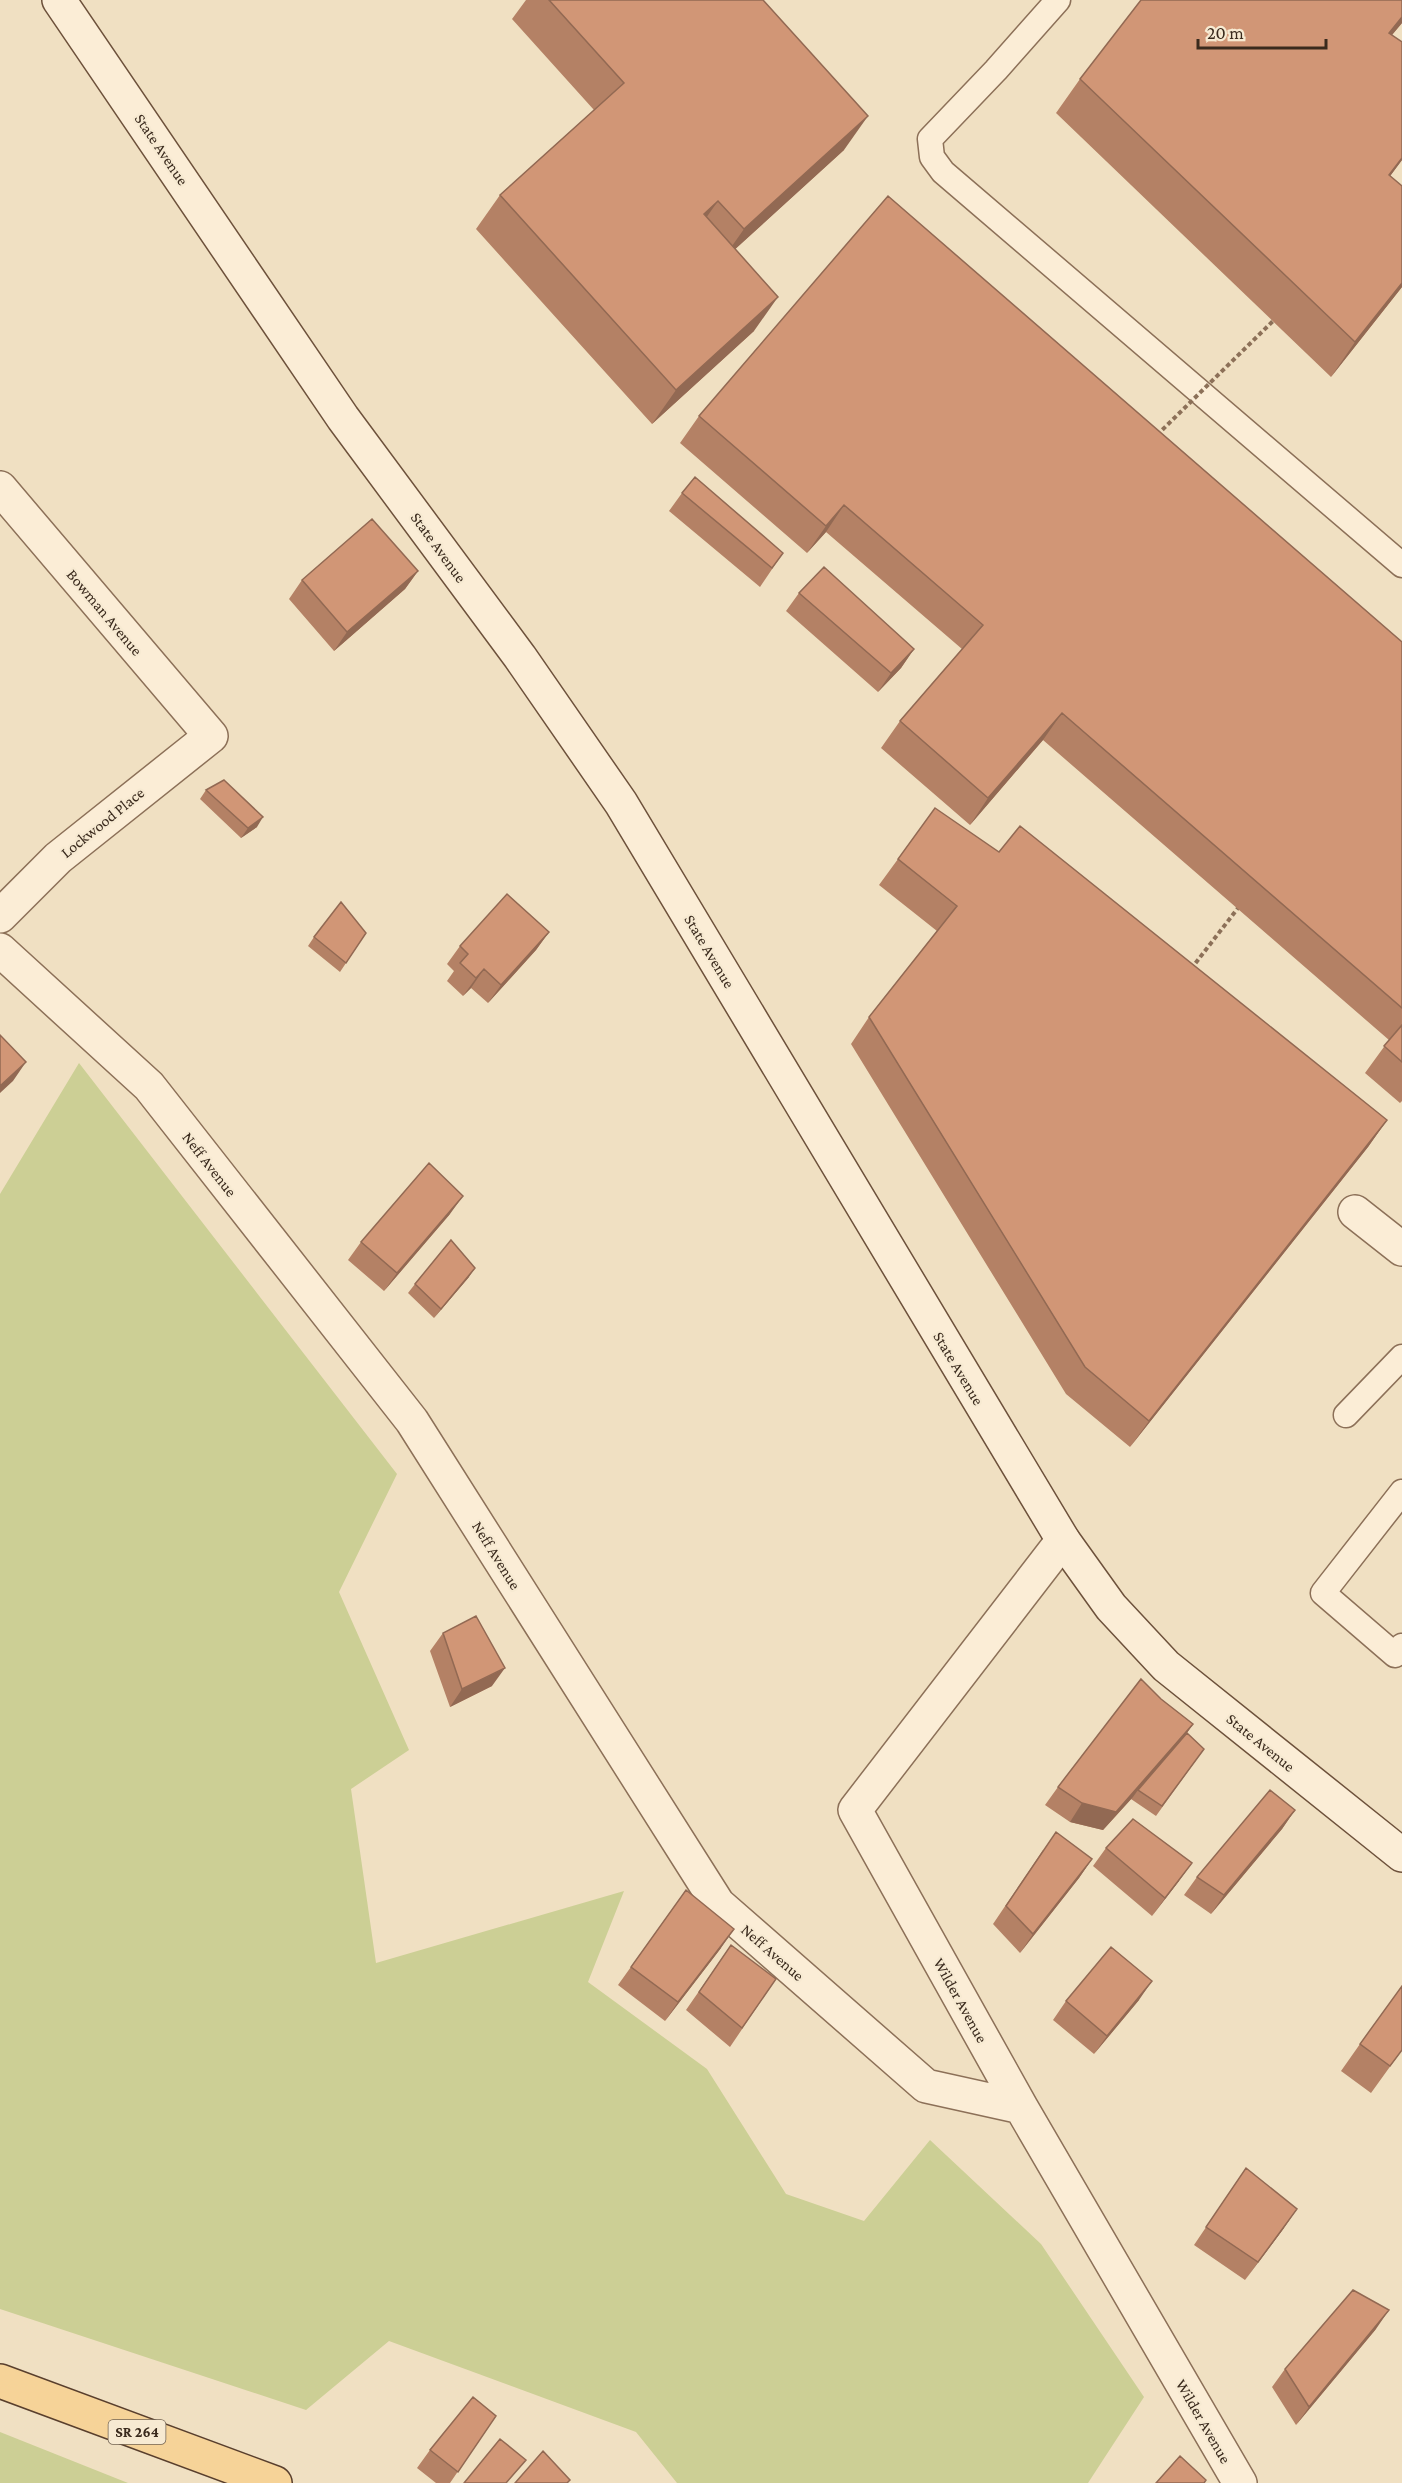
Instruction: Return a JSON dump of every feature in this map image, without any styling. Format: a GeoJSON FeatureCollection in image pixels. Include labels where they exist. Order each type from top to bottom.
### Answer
{"type":"FeatureCollection","features":[{"type":"Feature","properties":{"kind":"main road","name":"SR 264"},"geometry":{"type":"LineString","coordinates":[[0,2381],[275,2483]]}},
{"type":"Feature","properties":{"kind":"street","name":"State Avenue"},"geometry":{"type":"LineString","coordinates":[[59,0],[84,33],[344,418],[520,657],[621,803],[1062,1540],[1111,1607],[1166,1666],[1402,1856]]}},
{"type":"Feature","properties":{"kind":"street","name":"Bowman Avenue"},"geometry":{"type":"LineString","coordinates":[[0,488],[211,736]]}},
{"type":"Feature","properties":{"kind":"street","name":"Lockwood Place"},"geometry":{"type":"LineString","coordinates":[[0,916],[58,858],[211,736]]}},
{"type":"Feature","properties":{"kind":"street","name":"Neff Avenue"},"geometry":{"type":"LineString","coordinates":[[0,950],[148,1086],[412,1421],[718,1904],[926,2086],[1021,2107]]}},
{"type":"Feature","properties":{"kind":"street"},"geometry":{"type":"LineString","coordinates":[[1355,1212],[1402,1250]]}},
{"type":"Feature","properties":{"kind":"street","name":"Wilder Avenue"},"geometry":{"type":"LineString","coordinates":[[1062,1540],[855,1810],[1021,2107],[1240,2483]]}},
{"type":"Feature","properties":{"kind":"lane"},"geometry":{"type":"LineString","coordinates":[[1059,0],[930,139],[932,157],[943,172],[1402,565]]}},
{"type":"Feature","properties":{"kind":"lane"},"geometry":{"type":"LineString","coordinates":[[1346,1415],[1402,1357]]}},
{"type":"Feature","properties":{"kind":"lane"},"geometry":{"type":"LineString","coordinates":[[1400,1654],[1323,1593],[1402,1492]]}},
{"type":"Feature","properties":{"kind":"path"},"geometry":{"type":"LineString","coordinates":[[1154,438],[1273,321]]}},
{"type":"Feature","properties":{"kind":"path"},"geometry":{"type":"LineString","coordinates":[[1188,973],[1238,908]]}},
{"type":"Feature","properties":{"kind":"green space"},"geometry":{"type":"Polygon","coordinates":[[[79,1063],[397,1474],[339,1592],[409,1750],[351,1789],[376,1963],[624,1891],[588,1982],[707,2069],[786,2194],[864,2221],[930,2140],[1041,2244],[1144,2397],[1088,2483],[677,2483],[636,2432],[389,2341],[306,2410],[0,2309],[0,1194],[79,1063]]]}},
{"type":"Feature","properties":{"kind":"green space"},"geometry":{"type":"Polygon","coordinates":[[[0,2432],[128,2483],[0,2483],[0,2432]]]}},
{"type":"Feature","properties":{"kind":"building"},"geometry":{"type":"Polygon","coordinates":[[[549,0],[763,0],[868,116],[744,229],[718,201],[704,214],[778,297],[676,390],[500,195],[624,83],[549,0]]]}},
{"type":"Feature","properties":{"kind":"building"},"geometry":{"type":"Polygon","coordinates":[[[1141,0],[1402,0],[1402,17],[1389,33],[1402,42],[1402,158],[1389,175],[1402,186],[1402,283],[1355,342],[1080,79],[1141,0]]]}},
{"type":"Feature","properties":{"kind":"building"},"geometry":{"type":"Polygon","coordinates":[[[888,196],[1402,642],[1402,1008],[1062,713],[988,798],[900,721],[983,625],[844,505],[826,526],[699,416],[888,196]]]}},
{"type":"Feature","properties":{"kind":"building"},"geometry":{"type":"Polygon","coordinates":[[[695,477],[783,553],[772,568],[682,493],[695,477]]]}},
{"type":"Feature","properties":{"kind":"building"},"geometry":{"type":"Polygon","coordinates":[[[372,519],[418,571],[347,632],[302,580],[372,519]]]}},
{"type":"Feature","properties":{"kind":"building"},"geometry":{"type":"Polygon","coordinates":[[[824,567],[914,649],[891,673],[799,593],[824,567]]]}},
{"type":"Feature","properties":{"kind":"building"},"geometry":{"type":"Polygon","coordinates":[[[224,780],[263,817],[248,828],[206,790],[224,780]]]}},
{"type":"Feature","properties":{"kind":"building"},"geometry":{"type":"Polygon","coordinates":[[[935,808],[999,852],[1020,826],[1387,1120],[1149,1421],[1085,1367],[869,1017],[957,906],[898,859],[935,808]]]}},
{"type":"Feature","properties":{"kind":"building"},"geometry":{"type":"Polygon","coordinates":[[[507,894],[549,932],[501,985],[484,969],[476,978],[460,963],[468,954],[460,946],[507,894]]]}},
{"type":"Feature","properties":{"kind":"building"},"geometry":{"type":"Polygon","coordinates":[[[341,902],[366,933],[346,963],[314,937],[341,902]]]}},
{"type":"Feature","properties":{"kind":"building"},"geometry":{"type":"Polygon","coordinates":[[[1402,1025],[1402,1062],[1384,1046],[1402,1025]]]}},
{"type":"Feature","properties":{"kind":"building"},"geometry":{"type":"Polygon","coordinates":[[[0,1035],[26,1062],[0,1086],[0,1035]]]}},
{"type":"Feature","properties":{"kind":"building"},"geometry":{"type":"Polygon","coordinates":[[[429,1163],[463,1196],[397,1273],[361,1242],[429,1163]]]}},
{"type":"Feature","properties":{"kind":"building"},"geometry":{"type":"Polygon","coordinates":[[[451,1240],[475,1268],[441,1309],[415,1284],[451,1240]]]}},
{"type":"Feature","properties":{"kind":"building"},"geometry":{"type":"Polygon","coordinates":[[[476,1616],[505,1668],[462,1689],[443,1633],[476,1616]]]}},
{"type":"Feature","properties":{"kind":"building"},"geometry":{"type":"Polygon","coordinates":[[[1141,1679],[1161,1699],[1193,1724],[1116,1812],[1082,1803],[1058,1787],[1141,1679]]]}},
{"type":"Feature","properties":{"kind":"building"},"geometry":{"type":"Polygon","coordinates":[[[1187,1733],[1204,1749],[1162,1806],[1138,1790],[1187,1733]]]}},
{"type":"Feature","properties":{"kind":"building"},"geometry":{"type":"Polygon","coordinates":[[[1270,1790],[1295,1810],[1224,1895],[1197,1877],[1270,1790]]]}},
{"type":"Feature","properties":{"kind":"building"},"geometry":{"type":"Polygon","coordinates":[[[1133,1819],[1192,1863],[1165,1898],[1106,1848],[1133,1819]]]}},
{"type":"Feature","properties":{"kind":"building"},"geometry":{"type":"Polygon","coordinates":[[[1056,1832],[1092,1859],[1033,1934],[1006,1906],[1056,1832]]]}},
{"type":"Feature","properties":{"kind":"building"},"geometry":{"type":"Polygon","coordinates":[[[686,1890],[734,1929],[678,2002],[631,1967],[686,1890]]]}},
{"type":"Feature","properties":{"kind":"building"},"geometry":{"type":"Polygon","coordinates":[[[731,1945],[776,1979],[742,2028],[699,1992],[731,1945]]]}},
{"type":"Feature","properties":{"kind":"building"},"geometry":{"type":"Polygon","coordinates":[[[1111,1947],[1152,1981],[1107,2036],[1066,2001],[1111,1947]]]}},
{"type":"Feature","properties":{"kind":"building"},"geometry":{"type":"Polygon","coordinates":[[[1402,1986],[1402,2050],[1390,2066],[1360,2044],[1402,1986]]]}},
{"type":"Feature","properties":{"kind":"building"},"geometry":{"type":"Polygon","coordinates":[[[1246,2168],[1297,2209],[1258,2262],[1206,2227],[1246,2168]]]}},
{"type":"Feature","properties":{"kind":"building"},"geometry":{"type":"Polygon","coordinates":[[[1353,2290],[1389,2310],[1309,2407],[1285,2369],[1353,2290]]]}},
{"type":"Feature","properties":{"kind":"building"},"geometry":{"type":"Polygon","coordinates":[[[473,2397],[496,2416],[458,2472],[430,2450],[473,2397]]]}},
{"type":"Feature","properties":{"kind":"building"},"geometry":{"type":"Polygon","coordinates":[[[500,2439],[526,2460],[506,2483],[464,2483],[500,2439]]]}},
{"type":"Feature","properties":{"kind":"building"},"geometry":{"type":"Polygon","coordinates":[[[543,2451],[570,2480],[567,2483],[515,2483],[543,2451]]]}},
{"type":"Feature","properties":{"kind":"building"},"geometry":{"type":"Polygon","coordinates":[[[1180,2456],[1206,2480],[1204,2483],[1156,2483],[1180,2456]]]}}]}
